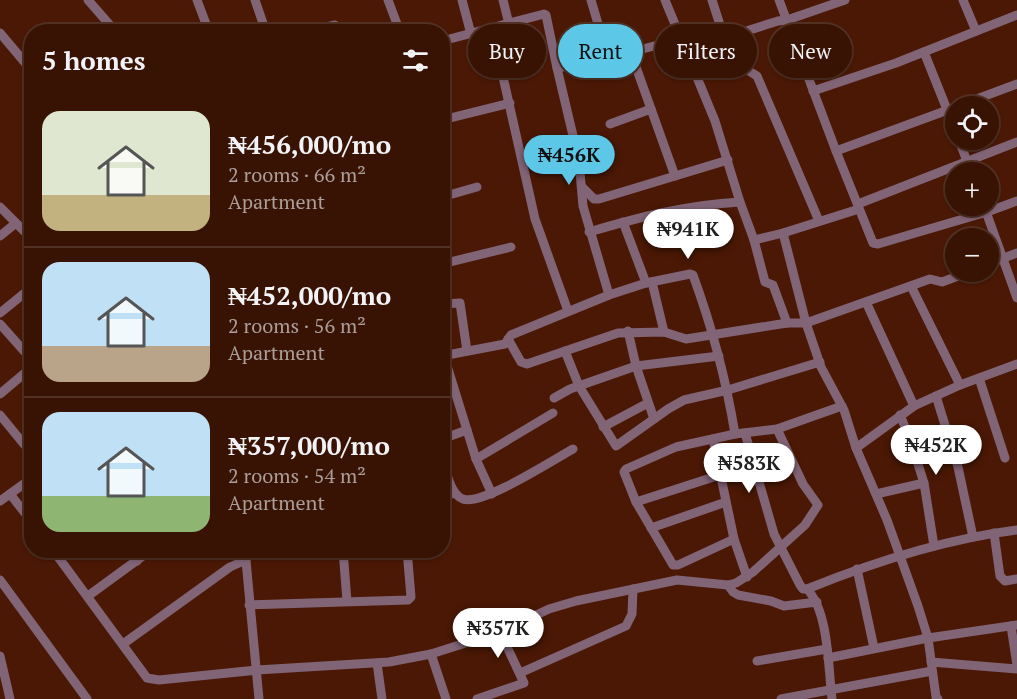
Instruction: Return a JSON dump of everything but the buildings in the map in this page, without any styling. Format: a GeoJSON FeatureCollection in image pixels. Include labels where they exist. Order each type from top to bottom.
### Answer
{"type":"FeatureCollection","features":[{"type":"Feature","properties":{"kind":"street"},"geometry":{"type":"LineString","coordinates":[[88,0],[109,24]]}},
{"type":"Feature","properties":{"kind":"street"},"geometry":{"type":"LineString","coordinates":[[200,0],[207,24]]}},
{"type":"Feature","properties":{"kind":"street"},"geometry":{"type":"LineString","coordinates":[[255,0],[263,24]]}},
{"type":"Feature","properties":{"kind":"street"},"geometry":{"type":"LineString","coordinates":[[388,0],[397,24]]}},
{"type":"Feature","properties":{"kind":"street"},"geometry":{"type":"LineString","coordinates":[[462,0],[468,24]]}},
{"type":"Feature","properties":{"kind":"street"},"geometry":{"type":"LineString","coordinates":[[502,0],[508,24],[546,14],[579,161],[583,206],[609,296]]}},
{"type":"Feature","properties":{"kind":"street"},"geometry":{"type":"LineString","coordinates":[[591,0],[598,24]]}},
{"type":"Feature","properties":{"kind":"street"},"geometry":{"type":"LineString","coordinates":[[665,0],[675,24]]}},
{"type":"Feature","properties":{"kind":"street"},"geometry":{"type":"LineString","coordinates":[[712,0],[720,24]]}},
{"type":"Feature","properties":{"kind":"street"},"geometry":{"type":"LineString","coordinates":[[779,0],[873,243],[876,244],[963,216]]}},
{"type":"Feature","properties":{"kind":"street"},"geometry":{"type":"LineString","coordinates":[[757,28],[845,0]]}},
{"type":"Feature","properties":{"kind":"street"},"geometry":{"type":"LineString","coordinates":[[963,0],[976,31]]}},
{"type":"Feature","properties":{"kind":"street"},"geometry":{"type":"LineString","coordinates":[[813,91],[924,52],[1017,15]]}},
{"type":"Feature","properties":{"kind":"street"},"geometry":{"type":"LineString","coordinates":[[0,33],[24,62]]}},
{"type":"Feature","properties":{"kind":"street"},"geometry":{"type":"LineString","coordinates":[[450,39],[468,35]]}},
{"type":"Feature","properties":{"kind":"street"},"geometry":{"type":"LineString","coordinates":[[924,52],[948,96]]}},
{"type":"Feature","properties":{"kind":"street"},"geometry":{"type":"LineString","coordinates":[[757,76],[819,221]]}},
{"type":"Feature","properties":{"kind":"street"},"geometry":{"type":"LineString","coordinates":[[504,78],[535,219],[568,311]]}},
{"type":"Feature","properties":{"kind":"street"},"geometry":{"type":"LineString","coordinates":[[640,78],[675,176]]}},
{"type":"Feature","properties":{"kind":"street"},"geometry":{"type":"LineString","coordinates":[[697,78],[728,160],[765,282],[773,285],[787,323]]}},
{"type":"Feature","properties":{"kind":"street"},"geometry":{"type":"LineString","coordinates":[[986,96],[1017,84]]}},
{"type":"Feature","properties":{"kind":"street"},"geometry":{"type":"LineString","coordinates":[[450,118],[510,103]]}},
{"type":"Feature","properties":{"kind":"street"},"geometry":{"type":"LineString","coordinates":[[610,124],[651,110]]}},
{"type":"Feature","properties":{"kind":"street"},"geometry":{"type":"LineString","coordinates":[[836,151],[945,111]]}},
{"type":"Feature","properties":{"kind":"street"},"geometry":{"type":"LineString","coordinates":[[962,150],[967,162],[1017,142]]}},
{"type":"Feature","properties":{"kind":"street"},"geometry":{"type":"LineString","coordinates":[[582,187],[594,199],[599,199],[728,160]]}},
{"type":"Feature","properties":{"kind":"street"},"geometry":{"type":"LineString","coordinates":[[754,240],[819,221],[945,171]]}},
{"type":"Feature","properties":{"kind":"street"},"geometry":{"type":"LineString","coordinates":[[450,195],[477,187]]}},
{"type":"Feature","properties":{"kind":"street"},"geometry":{"type":"LineString","coordinates":[[999,206],[1017,201]]}},
{"type":"Feature","properties":{"kind":"street"},"geometry":{"type":"LineString","coordinates":[[589,232],[643,216],[692,206],[740,202]]}},
{"type":"Feature","properties":{"kind":"street"},"geometry":{"type":"LineString","coordinates":[[0,207],[24,230]]}},
{"type":"Feature","properties":{"kind":"street"},"geometry":{"type":"LineString","coordinates":[[988,216],[1017,298]]}},
{"type":"Feature","properties":{"kind":"street"},"geometry":{"type":"LineString","coordinates":[[623,222],[649,282],[664,332]]}},
{"type":"Feature","properties":{"kind":"street"},"geometry":{"type":"LineString","coordinates":[[0,236],[16,223]]}},
{"type":"Feature","properties":{"kind":"street"},"geometry":{"type":"LineString","coordinates":[[783,233],[806,323],[820,362],[842,406],[856,448],[900,556],[928,638],[935,698]]}},
{"type":"Feature","properties":{"kind":"street"},"geometry":{"type":"LineString","coordinates":[[450,262],[512,247]]}},
{"type":"Feature","properties":{"kind":"street"},"geometry":{"type":"LineString","coordinates":[[999,260],[1017,253]]}},
{"type":"Feature","properties":{"kind":"street"},"geometry":{"type":"LineString","coordinates":[[450,355],[506,342],[511,335],[568,311],[649,282],[686,273],[693,275],[719,356],[740,434],[779,547],[802,588],[807,589],[817,602],[832,695]]}},
{"type":"Feature","properties":{"kind":"street"},"geometry":{"type":"LineString","coordinates":[[506,342],[523,364],[628,331],[664,332],[686,339],[787,323],[806,323],[930,279],[945,281]]}},
{"type":"Feature","properties":{"kind":"street"},"geometry":{"type":"LineString","coordinates":[[910,286],[960,385]]}},
{"type":"Feature","properties":{"kind":"street"},"geometry":{"type":"LineString","coordinates":[[0,313],[24,294]]}},
{"type":"Feature","properties":{"kind":"street"},"geometry":{"type":"LineString","coordinates":[[450,304],[460,303],[467,351]]}},
{"type":"Feature","properties":{"kind":"street"},"geometry":{"type":"LineString","coordinates":[[866,303],[914,406]]}},
{"type":"Feature","properties":{"kind":"street"},"geometry":{"type":"LineString","coordinates":[[0,324],[24,351]]}},
{"type":"Feature","properties":{"kind":"street"},"geometry":{"type":"LineString","coordinates":[[628,331],[636,366],[654,419]]}},
{"type":"Feature","properties":{"kind":"street"},"geometry":{"type":"LineString","coordinates":[[566,351],[579,386],[616,446],[684,400],[728,390],[820,362]]}},
{"type":"Feature","properties":{"kind":"street"},"geometry":{"type":"LineString","coordinates":[[554,398],[579,386],[636,366],[719,356]]}},
{"type":"Feature","properties":{"kind":"street"},"geometry":{"type":"LineString","coordinates":[[856,448],[914,406],[960,385],[1017,364]]}},
{"type":"Feature","properties":{"kind":"street"},"geometry":{"type":"LineString","coordinates":[[0,394],[24,374]]}},
{"type":"Feature","properties":{"kind":"street"},"geometry":{"type":"LineString","coordinates":[[450,378],[476,459],[492,494]]}},
{"type":"Feature","properties":{"kind":"street"},"geometry":{"type":"LineString","coordinates":[[979,378],[1005,458]]}},
{"type":"Feature","properties":{"kind":"street"},"geometry":{"type":"LineString","coordinates":[[936,396],[958,467],[973,537]]}},
{"type":"Feature","properties":{"kind":"street"},"geometry":{"type":"LineString","coordinates":[[603,427],[648,403]]}},
{"type":"Feature","properties":{"kind":"street"},"geometry":{"type":"LineString","coordinates":[[734,539],[673,565],[636,502],[625,475],[626,469],[676,447],[777,429],[842,406]]}},
{"type":"Feature","properties":{"kind":"street"},"geometry":{"type":"LineString","coordinates":[[476,459],[553,414]]}},
{"type":"Feature","properties":{"kind":"street"},"geometry":{"type":"LineString","coordinates":[[0,416],[24,444]]}},
{"type":"Feature","properties":{"kind":"street"},"geometry":{"type":"LineString","coordinates":[[900,416],[924,483],[934,546]]}},
{"type":"Feature","properties":{"kind":"street"},"geometry":{"type":"LineString","coordinates":[[59,558],[147,678],[152,680],[257,670],[377,663],[431,654],[500,632],[558,606],[676,580],[728,585],[747,577],[805,525],[818,505],[803,484],[777,429]]}},
{"type":"Feature","properties":{"kind":"street"},"geometry":{"type":"LineString","coordinates":[[450,436],[467,430]]}},
{"type":"Feature","properties":{"kind":"street"},"geometry":{"type":"LineString","coordinates":[[713,439],[734,539],[747,577]]}},
{"type":"Feature","properties":{"kind":"street"},"geometry":{"type":"LineString","coordinates":[[450,480],[455,493],[462,499],[470,500],[492,494],[573,449]]}},
{"type":"Feature","properties":{"kind":"street"},"geometry":{"type":"LineString","coordinates":[[636,502],[720,475]]}},
{"type":"Feature","properties":{"kind":"street"},"geometry":{"type":"LineString","coordinates":[[876,494],[924,483]]}},
{"type":"Feature","properties":{"kind":"street"},"geometry":{"type":"LineString","coordinates":[[0,501],[24,484]]}},
{"type":"Feature","properties":{"kind":"street"},"geometry":{"type":"LineString","coordinates":[[450,494],[455,493]]}},
{"type":"Feature","properties":{"kind":"street"},"geometry":{"type":"LineString","coordinates":[[10,494],[24,512]]}},
{"type":"Feature","properties":{"kind":"street"},"geometry":{"type":"LineString","coordinates":[[651,528],[726,502]]}},
{"type":"Feature","properties":{"kind":"street"},"geometry":{"type":"LineString","coordinates":[[807,589],[857,569],[934,546],[1017,530]]}},
{"type":"Feature","properties":{"kind":"street"},"geometry":{"type":"LineString","coordinates":[[994,533],[1000,576],[1005,581],[1017,579]]}},
{"type":"Feature","properties":{"kind":"street"},"geometry":{"type":"LineString","coordinates":[[88,596],[141,558]]}},
{"type":"Feature","properties":{"kind":"street"},"geometry":{"type":"LineString","coordinates":[[123,644],[241,558]]}},
{"type":"Feature","properties":{"kind":"street"},"geometry":{"type":"LineString","coordinates":[[245,558],[259,699]]}},
{"type":"Feature","properties":{"kind":"street"},"geometry":{"type":"LineString","coordinates":[[344,558],[347,601]]}},
{"type":"Feature","properties":{"kind":"street"},"geometry":{"type":"LineString","coordinates":[[249,605],[410,599],[407,558]]}},
{"type":"Feature","properties":{"kind":"street"},"geometry":{"type":"LineString","coordinates":[[857,569],[874,648]]}},
{"type":"Feature","properties":{"kind":"street"},"geometry":{"type":"LineString","coordinates":[[0,580],[87,699]]}},
{"type":"Feature","properties":{"kind":"street"},"geometry":{"type":"LineString","coordinates":[[728,585],[738,595],[771,601],[784,606],[817,602]]}},
{"type":"Feature","properties":{"kind":"street"},"geometry":{"type":"LineString","coordinates":[[520,674],[626,626],[632,614],[633,589]]}},
{"type":"Feature","properties":{"kind":"street"},"geometry":{"type":"LineString","coordinates":[[757,661],[874,648],[1014,625],[1017,667],[932,666],[832,695],[781,699]]}},
{"type":"Feature","properties":{"kind":"street"},"geometry":{"type":"LineString","coordinates":[[477,699],[523,684],[500,632]]}},
{"type":"Feature","properties":{"kind":"street"},"geometry":{"type":"LineString","coordinates":[[431,654],[446,699]]}},
{"type":"Feature","properties":{"kind":"street"},"geometry":{"type":"LineString","coordinates":[[0,656],[10,699]]}},
{"type":"Feature","properties":{"kind":"street"},"geometry":{"type":"LineString","coordinates":[[377,663],[382,699]]}}]}
